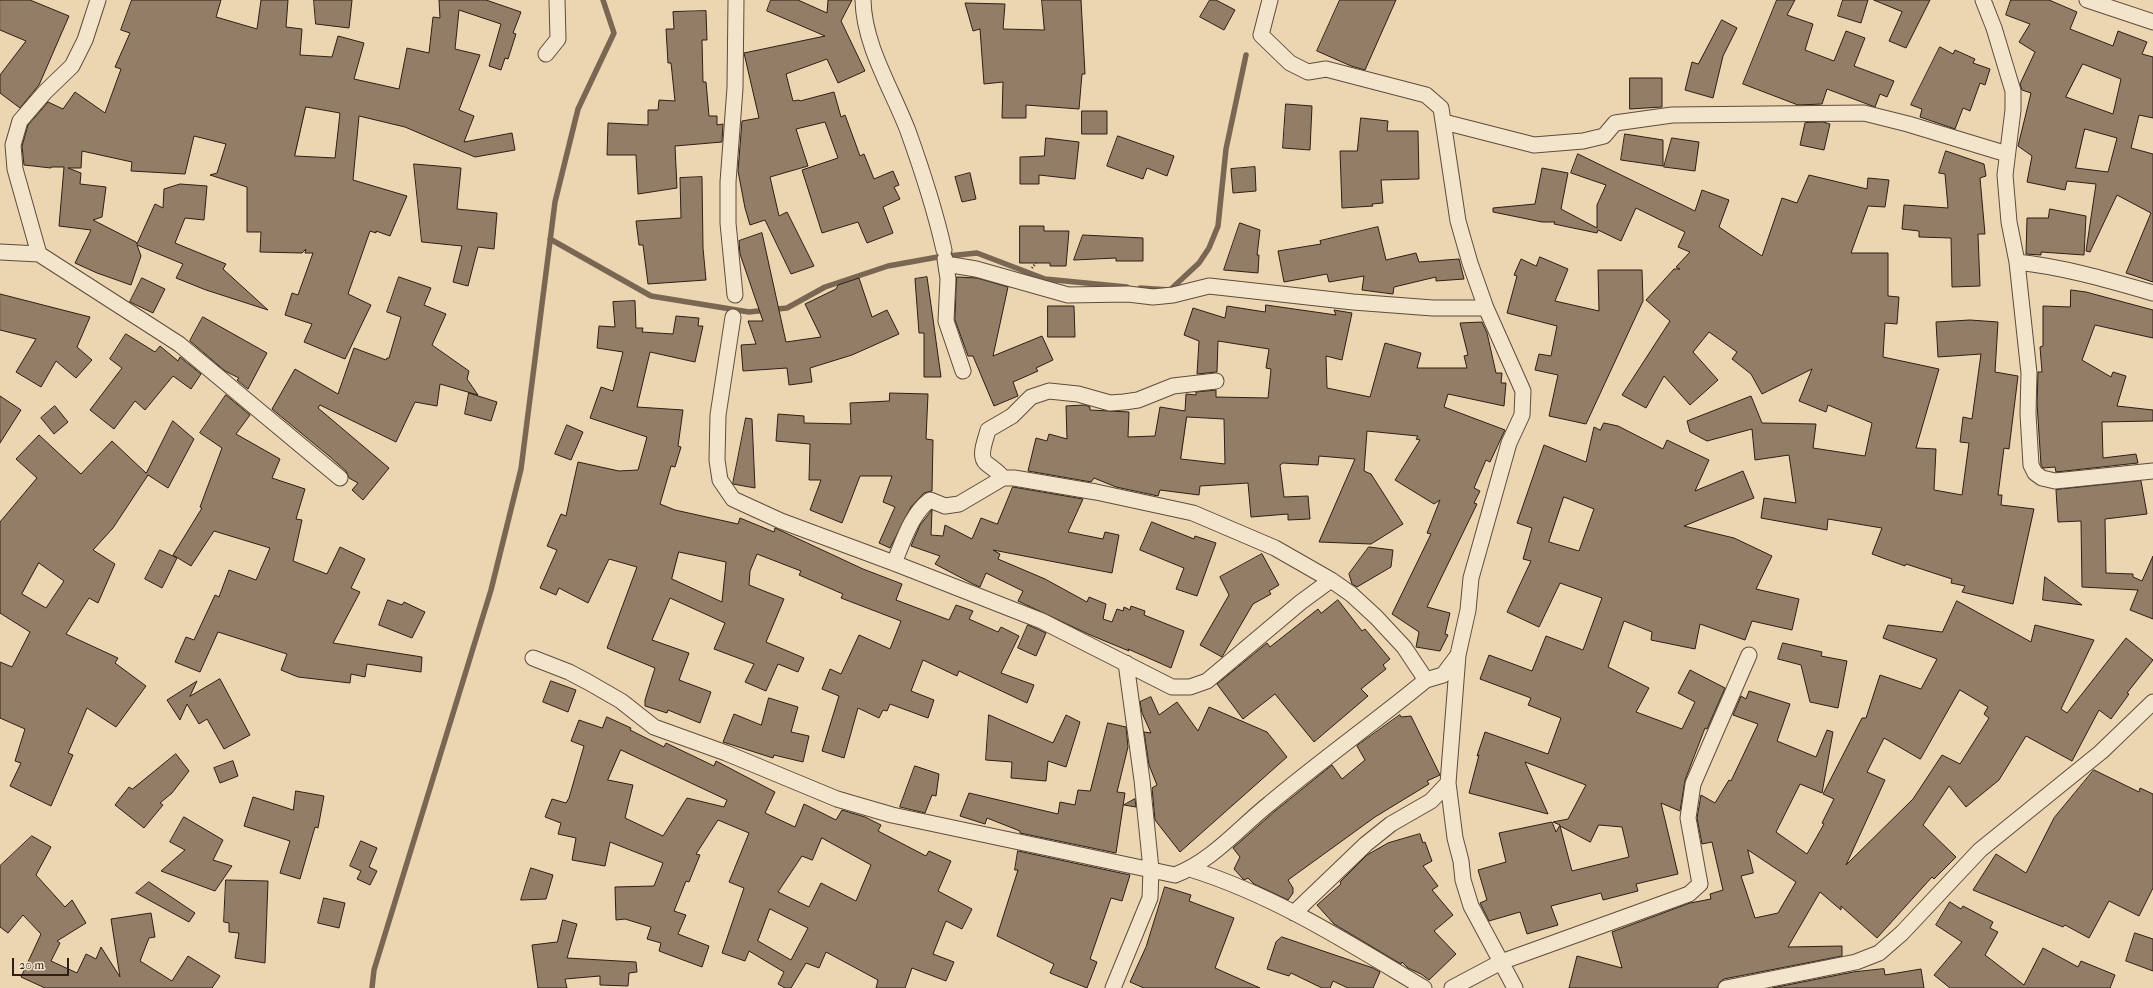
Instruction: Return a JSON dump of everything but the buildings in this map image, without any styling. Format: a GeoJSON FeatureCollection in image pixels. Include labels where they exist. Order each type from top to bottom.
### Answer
{"type":"FeatureCollection","features":[{"type":"Feature","properties":{"kind":"street"},"geometry":{"type":"LineString","coordinates":[[39,254],[15,169],[13,145],[20,121],[45,92],[72,66],[85,40],[98,0]]}},
{"type":"Feature","properties":{"kind":"street"},"geometry":{"type":"LineString","coordinates":[[546,54],[558,39],[557,0]]}},
{"type":"Feature","properties":{"kind":"street"},"geometry":{"type":"LineString","coordinates":[[735,295],[728,223],[728,182],[735,88],[736,0]]}},
{"type":"Feature","properties":{"kind":"street"},"geometry":{"type":"LineString","coordinates":[[863,0],[863,20],[891,94],[907,130],[934,208],[948,279],[946,321],[964,371]]}},
{"type":"Feature","properties":{"kind":"street"},"geometry":{"type":"LineString","coordinates":[[1270,0],[1261,35],[1290,63],[1308,72],[1326,69],[1426,95],[1441,108],[1458,221],[1486,308],[1523,391],[1522,415],[1509,444],[1471,578],[1468,610],[1458,655],[1448,783],[1455,838],[1461,861],[1463,880],[1471,906],[1515,988]]}},
{"type":"Feature","properties":{"kind":"street"},"geometry":{"type":"LineString","coordinates":[[1983,0],[1996,35],[2013,91],[2013,110],[2006,174],[2009,214],[2017,262],[2029,373],[2028,414],[2031,464],[2035,473],[2042,478],[2055,481],[2153,471]]}},
{"type":"Feature","properties":{"kind":"street"},"geometry":{"type":"LineString","coordinates":[[2087,0],[2153,22]]}},
{"type":"Feature","properties":{"kind":"street"},"geometry":{"type":"LineString","coordinates":[[1444,122],[1534,145],[1583,141],[1604,136],[1615,123],[1672,116],[1864,113],[1908,124],[2007,154]]}},
{"type":"Feature","properties":{"kind":"street"},"geometry":{"type":"LineString","coordinates":[[0,252],[39,254],[179,344],[340,478]]}},
{"type":"Feature","properties":{"kind":"street"},"geometry":{"type":"LineString","coordinates":[[945,258],[970,267],[1068,295],[1128,294],[1153,297],[1173,295],[1208,286],[1360,303],[1434,308],[1486,308]]}},
{"type":"Feature","properties":{"kind":"street"},"geometry":{"type":"LineString","coordinates":[[2017,262],[2054,266],[2153,292]]}},
{"type":"Feature","properties":{"kind":"street"},"geometry":{"type":"LineString","coordinates":[[733,317],[718,415],[717,460],[720,480],[725,491],[733,499],[781,521],[894,563],[1042,621],[1172,687],[1190,687],[1207,681],[1301,602],[1331,580]]}},
{"type":"Feature","properties":{"kind":"street"},"geometry":{"type":"LineString","coordinates":[[1002,478],[996,470],[985,462],[982,456],[988,430],[1012,416],[1031,397],[1049,391],[1078,394],[1110,403],[1124,402],[1138,400],[1173,386],[1216,381]]}},
{"type":"Feature","properties":{"kind":"street"},"geometry":{"type":"LineString","coordinates":[[894,563],[906,534],[923,505],[930,500],[945,506],[959,504],[1002,478],[1014,478],[1034,483],[1096,492],[1193,513],[1275,548],[1331,580],[1376,617],[1404,647],[1426,680]]}},
{"type":"Feature","properties":{"kind":"street"},"geometry":{"type":"LineString","coordinates":[[533,658],[569,672],[588,682],[621,701],[654,727],[726,753],[837,799],[892,815],[1176,875],[1190,869],[1210,856],[1269,804],[1426,680],[1442,675],[1458,655]]}},
{"type":"Feature","properties":{"kind":"street"},"geometry":{"type":"LineString","coordinates":[[1452,988],[1501,962],[1689,894],[1700,884],[1688,818],[1693,784],[1749,655]]}},
{"type":"Feature","properties":{"kind":"street"},"geometry":{"type":"LineString","coordinates":[[1113,988],[1150,898],[1151,869],[1142,780],[1126,663]]}},
{"type":"Feature","properties":{"kind":"street"},"geometry":{"type":"LineString","coordinates":[[1726,988],[1796,981],[1879,953],[1902,933],[1980,850],[2101,752],[2153,702]]}},
{"type":"Feature","properties":{"kind":"street"},"geometry":{"type":"LineString","coordinates":[[1294,913],[1366,844],[1391,824],[1431,801],[1448,783]]}},
{"type":"Feature","properties":{"kind":"street"},"geometry":{"type":"LineString","coordinates":[[1190,869],[1227,880],[1294,913],[1352,944],[1424,988]]}},
{"type":"Feature","properties":{"kind":"waterway"},"geometry":{"type":"LineString","coordinates":[[372,988],[374,970],[491,590],[521,469],[555,202],[578,109],[614,33],[603,0]]}},
{"type":"Feature","properties":{"kind":"waterway"},"geometry":{"type":"LineString","coordinates":[[1140,288],[1170,290],[1199,263],[1209,248],[1218,226],[1226,149],[1246,55]]}},
{"type":"Feature","properties":{"kind":"waterway"},"geometry":{"type":"LineString","coordinates":[[550,239],[651,296],[749,312],[787,308],[825,287],[888,266],[938,257],[977,253],[1045,279],[1127,287]]}}]}
